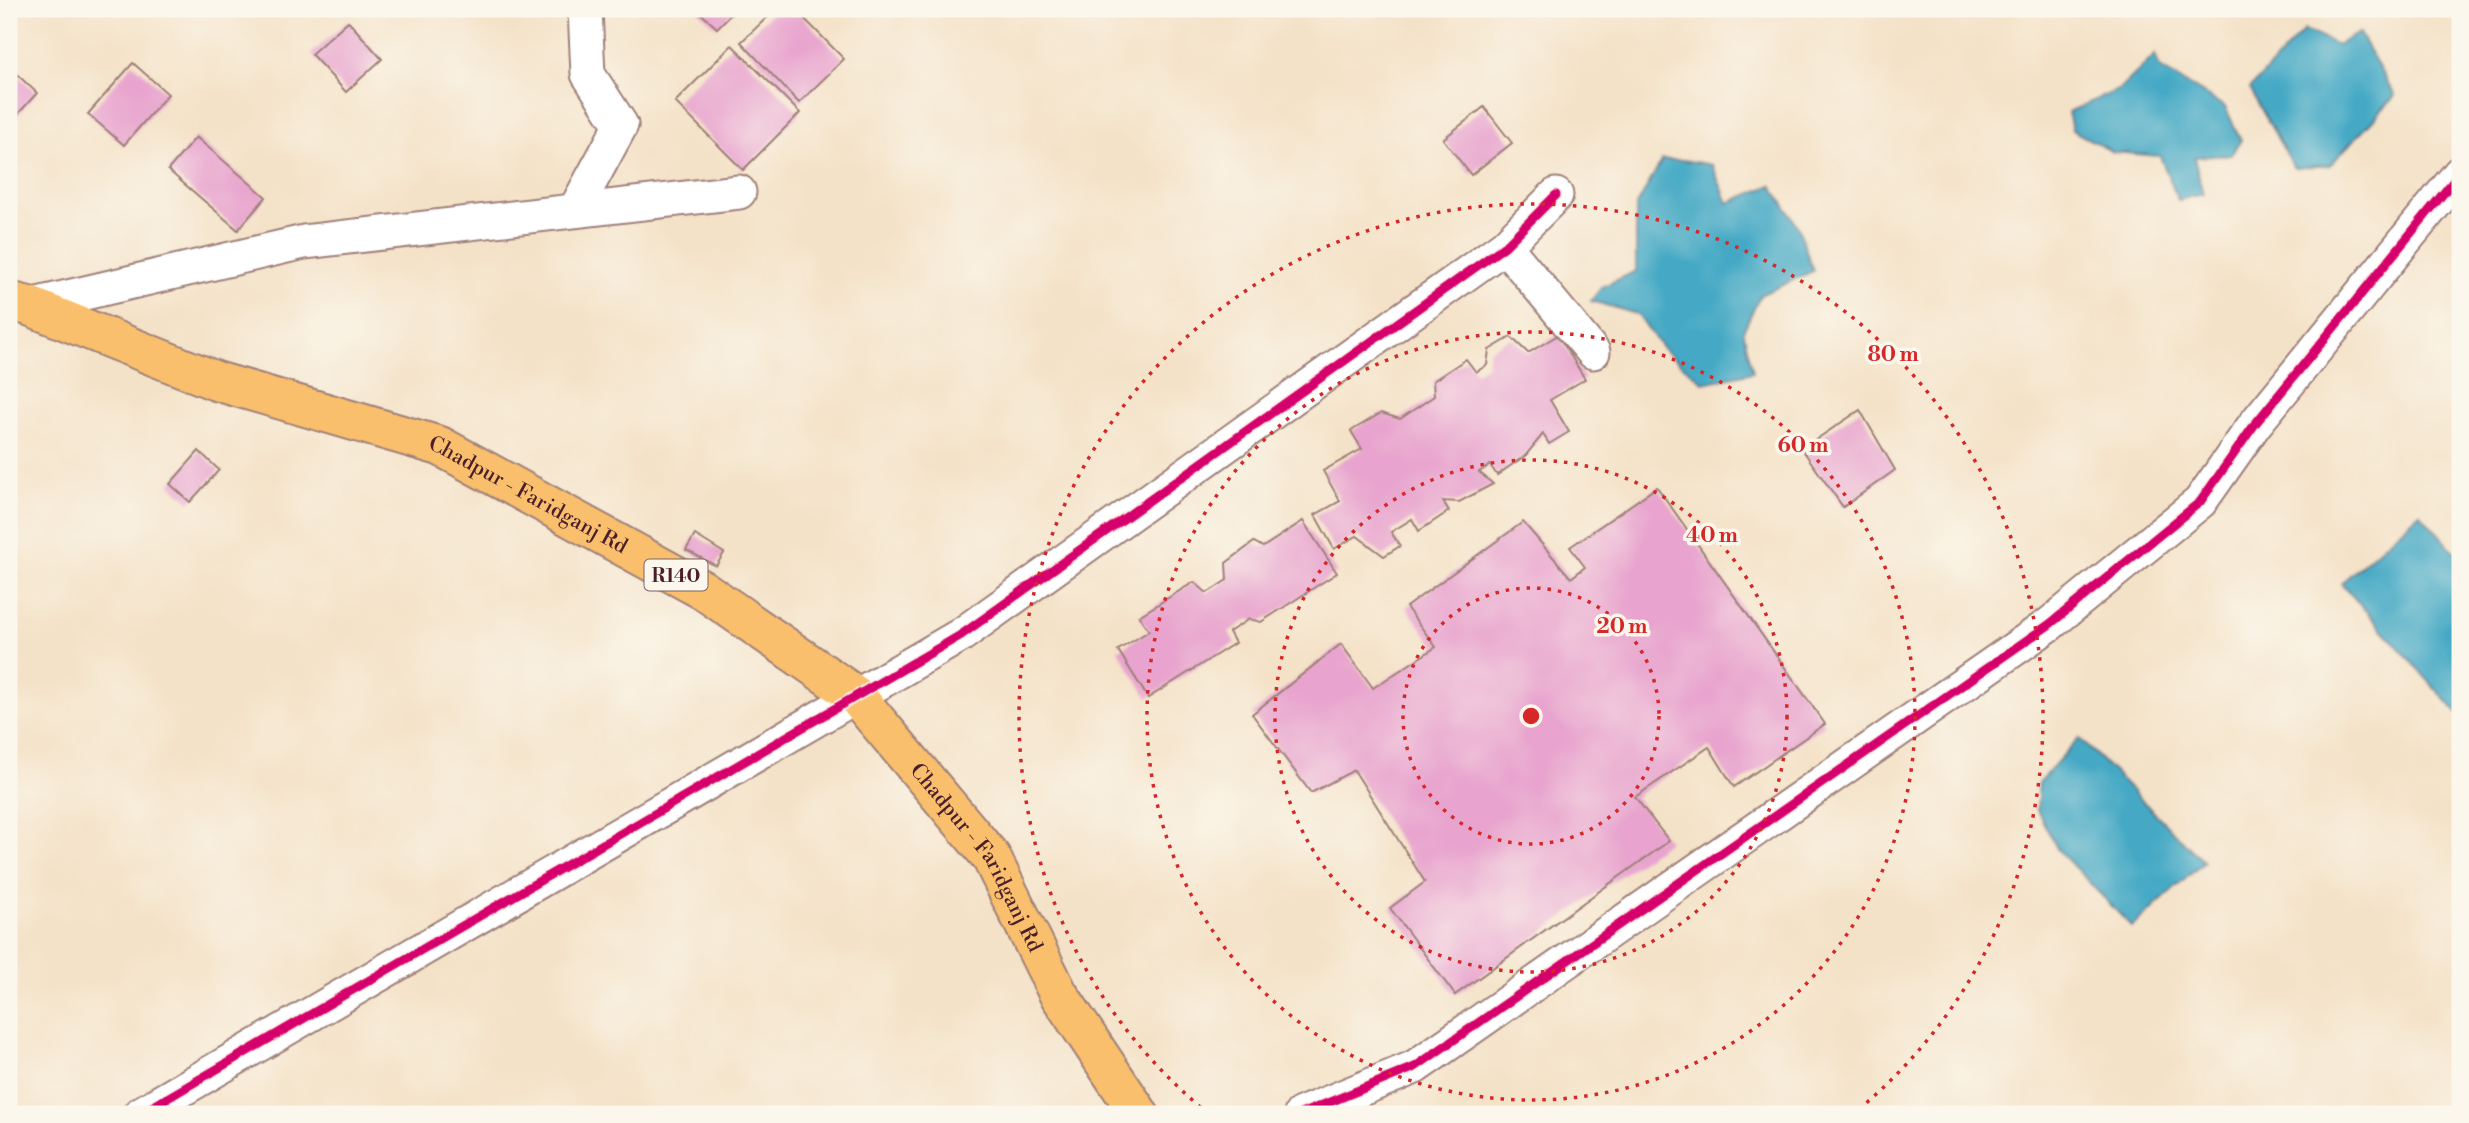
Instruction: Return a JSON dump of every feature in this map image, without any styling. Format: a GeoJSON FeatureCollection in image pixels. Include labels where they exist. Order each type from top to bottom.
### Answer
{"type":"FeatureCollection","features":[{"type":"Feature","properties":{"kind":"main road","name":"Chadpur - Faridganj Rd"},"geometry":{"type":"LineString","coordinates":[[19,304],[216,381],[440,446],[704,590],[855,695],[990,857],[1058,993],[1139,1114]]}},
{"type":"Feature","properties":{"kind":"street"},"geometry":{"type":"LineString","coordinates":[[575,210],[621,125],[588,75],[585,9]]}},
{"type":"Feature","properties":{"kind":"street"},"geometry":{"type":"LineString","coordinates":[[1301,1114],[1415,1068],[2072,607],[2200,502],[2255,424],[2460,173]]}},
{"type":"Feature","properties":{"kind":"street"},"geometry":{"type":"LineString","coordinates":[[19,304],[304,242],[739,192]]}},
{"type":"Feature","properties":{"kind":"street"},"geometry":{"type":"LineString","coordinates":[[140,1114],[961,635],[1505,246],[1556,195]]}},
{"type":"Feature","properties":{"kind":"street"},"geometry":{"type":"LineString","coordinates":[[1505,246],[1593,352]]}},
{"type":"Feature","properties":{"kind":"water"},"geometry":{"type":"Polygon","coordinates":[[[2304,30],[2337,45],[2359,33],[2395,96],[2330,165],[2294,168],[2250,89],[2304,30]]]}},
{"type":"Feature","properties":{"kind":"water"},"geometry":{"type":"Polygon","coordinates":[[[2155,55],[2160,68],[2225,107],[2241,140],[2231,155],[2194,157],[2203,194],[2178,200],[2160,156],[2113,152],[2072,130],[2068,112],[2120,89],[2155,55]]]}},
{"type":"Feature","properties":{"kind":"water"},"geometry":{"type":"Polygon","coordinates":[[[1662,160],[1712,165],[1728,203],[1772,185],[1798,227],[1813,271],[1760,295],[1743,331],[1753,372],[1704,383],[1663,349],[1637,314],[1591,301],[1602,287],[1636,271],[1636,207],[1662,160]]]}},
{"type":"Feature","properties":{"kind":"water"},"geometry":{"type":"Polygon","coordinates":[[[2420,513],[2460,558],[2460,716],[2341,583],[2420,513]]]}},
{"type":"Feature","properties":{"kind":"water"},"geometry":{"type":"Polygon","coordinates":[[[2079,738],[2204,862],[2132,927],[2058,850],[2037,810],[2039,782],[2079,738]]]}},
{"type":"Feature","properties":{"kind":"building"},"geometry":{"type":"Polygon","coordinates":[[[696,9],[736,9],[717,28],[696,9]]]}},
{"type":"Feature","properties":{"kind":"building"},"geometry":{"type":"Polygon","coordinates":[[[776,9],[795,9],[844,59],[799,103],[741,42],[776,9]]]}},
{"type":"Feature","properties":{"kind":"building"},"geometry":{"type":"Polygon","coordinates":[[[348,21],[382,59],[346,92],[311,54],[348,21]]]}},
{"type":"Feature","properties":{"kind":"building"},"geometry":{"type":"Polygon","coordinates":[[[732,45],[800,113],[743,170],[675,102],[732,45]]]}},
{"type":"Feature","properties":{"kind":"building"},"geometry":{"type":"Polygon","coordinates":[[[133,63],[168,94],[124,145],[88,114],[133,63]]]}},
{"type":"Feature","properties":{"kind":"building"},"geometry":{"type":"Polygon","coordinates":[[[9,67],[37,93],[18,114],[9,105],[9,67]]]}},
{"type":"Feature","properties":{"kind":"building"},"geometry":{"type":"Polygon","coordinates":[[[1484,107],[1512,143],[1471,175],[1443,139],[1484,107]]]}},
{"type":"Feature","properties":{"kind":"building"},"geometry":{"type":"Polygon","coordinates":[[[196,137],[266,197],[238,230],[168,170],[196,137]]]}},
{"type":"Feature","properties":{"kind":"building"},"geometry":{"type":"Polygon","coordinates":[[[1558,335],[1585,379],[1550,400],[1569,432],[1549,444],[1543,434],[1526,455],[1497,475],[1490,465],[1479,472],[1493,484],[1459,502],[1443,501],[1449,511],[1419,531],[1412,519],[1391,532],[1400,546],[1384,556],[1357,536],[1334,549],[1315,515],[1340,501],[1323,471],[1362,449],[1351,431],[1381,413],[1400,419],[1434,396],[1433,381],[1466,359],[1476,372],[1487,365],[1489,350],[1511,337],[1528,353],[1558,335]]]}},
{"type":"Feature","properties":{"kind":"building"},"geometry":{"type":"Polygon","coordinates":[[[1860,410],[1895,470],[1843,507],[1802,449],[1860,410]]]}},
{"type":"Feature","properties":{"kind":"building"},"geometry":{"type":"Polygon","coordinates":[[[199,451],[219,470],[190,502],[170,484],[199,451]]]}},
{"type":"Feature","properties":{"kind":"building"},"geometry":{"type":"Polygon","coordinates":[[[1657,487],[1825,724],[1734,787],[1709,747],[1635,797],[1669,841],[1455,995],[1390,908],[1425,882],[1354,770],[1311,793],[1252,714],[1341,644],[1373,688],[1436,647],[1406,607],[1523,522],[1571,578],[1585,567],[1570,547],[1657,487]]]}},
{"type":"Feature","properties":{"kind":"building"},"geometry":{"type":"Polygon","coordinates":[[[1303,521],[1337,573],[1261,622],[1249,619],[1229,632],[1235,643],[1148,698],[1118,650],[1149,631],[1139,616],[1194,582],[1207,593],[1227,580],[1226,563],[1254,542],[1263,547],[1303,521]]]}},
{"type":"Feature","properties":{"kind":"building"},"geometry":{"type":"Polygon","coordinates":[[[695,535],[724,553],[716,566],[686,550],[695,535]]]}},
{"type":"Feature","properties":{"kind":"cycle path"},"geometry":{"type":"LineString","coordinates":[[1301,1114],[1415,1067],[2050,624],[2200,502],[2255,424],[2460,173]]}},
{"type":"Feature","properties":{"kind":"cycle path"},"geometry":{"type":"LineString","coordinates":[[140,1114],[961,635],[1505,246],[1556,195]]}}]}
